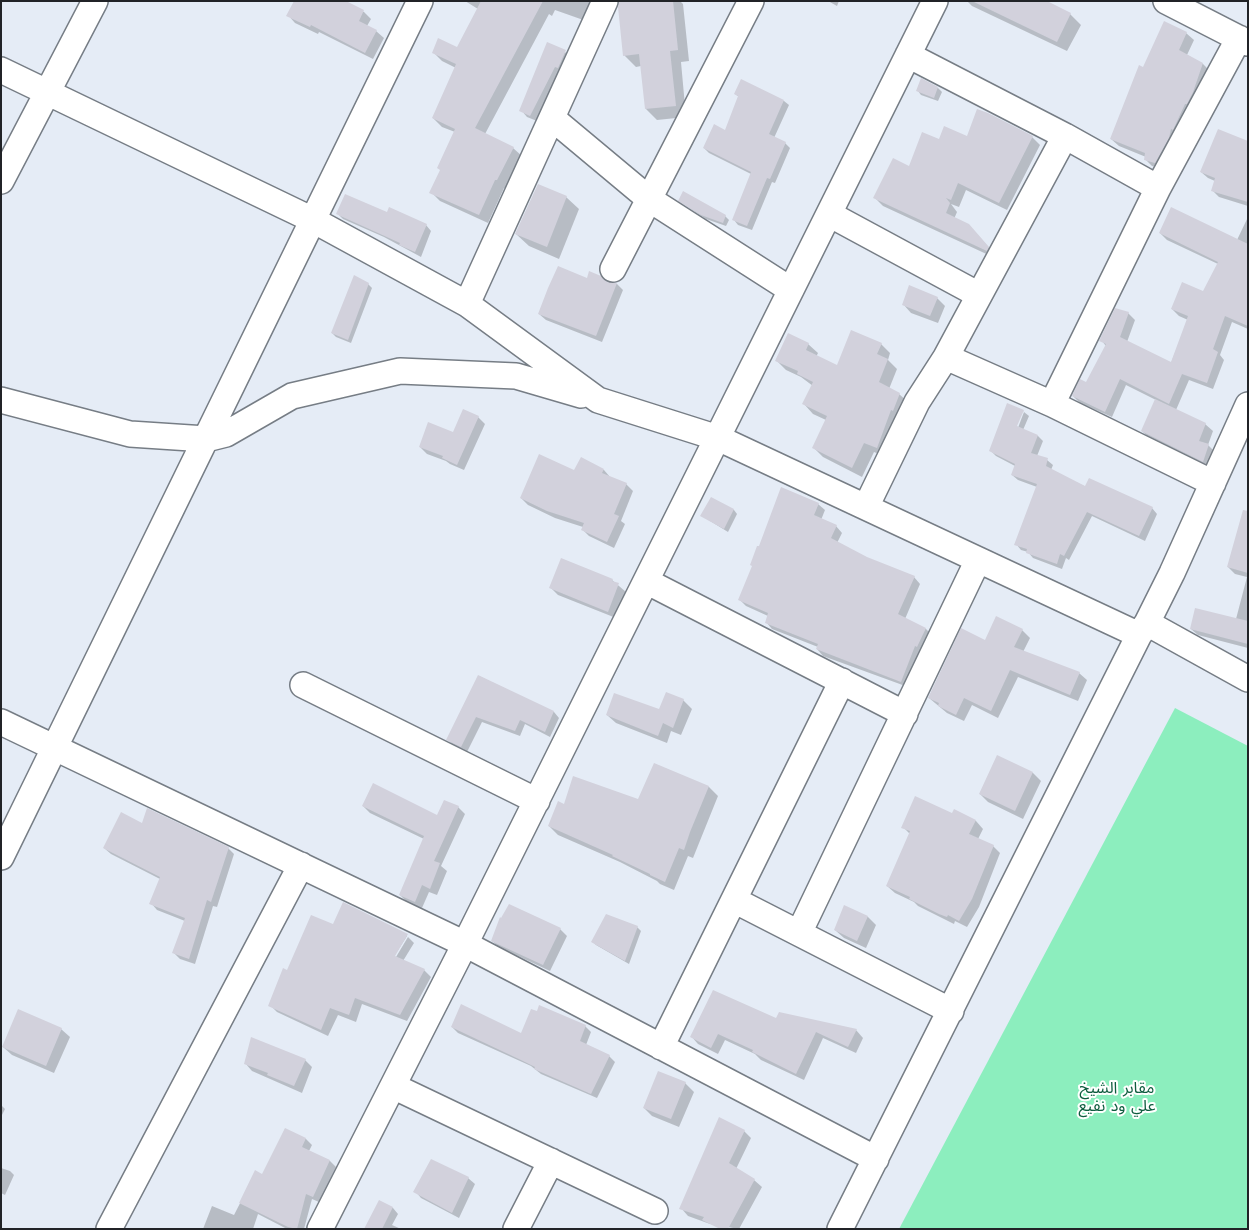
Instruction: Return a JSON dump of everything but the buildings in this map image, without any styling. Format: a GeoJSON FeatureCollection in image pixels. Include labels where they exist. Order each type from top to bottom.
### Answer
{"type":"FeatureCollection","features":[{"type":"Feature","properties":{"kind":"street"},"geometry":{"type":"LineString","coordinates":[[1,181],[95,1]]}},
{"type":"Feature","properties":{"kind":"street"},"geometry":{"type":"LineString","coordinates":[[1,857],[420,1]]}},
{"type":"Feature","properties":{"kind":"street"},"geometry":{"type":"LineString","coordinates":[[467,304],[605,1]]}},
{"type":"Feature","properties":{"kind":"street"},"geometry":{"type":"LineString","coordinates":[[613,269],[751,1]]}},
{"type":"Feature","properties":{"kind":"street"},"geometry":{"type":"LineString","coordinates":[[323,1228],[935,1]]}},
{"type":"Feature","properties":{"kind":"street"},"geometry":{"type":"LineString","coordinates":[[1052,404],[1158,188],[1243,40],[1202,10],[1166,1]]}},
{"type":"Feature","properties":{"kind":"street"},"geometry":{"type":"LineString","coordinates":[[908,55],[1066,136],[1158,188]]}},
{"type":"Feature","properties":{"kind":"street"},"geometry":{"type":"LineString","coordinates":[[1,70],[313,220],[467,304],[598,400]]}},
{"type":"Feature","properties":{"kind":"street"},"geometry":{"type":"LineString","coordinates":[[552,118],[649,199],[791,290]]}},
{"type":"Feature","properties":{"kind":"street"},"geometry":{"type":"LineString","coordinates":[[866,508],[917,402],[946,357],[1066,136]]}},
{"type":"Feature","properties":{"kind":"street"},"geometry":{"type":"LineString","coordinates":[[829,214],[979,295]]}},
{"type":"Feature","properties":{"kind":"street"},"geometry":{"type":"LineString","coordinates":[[946,357],[1052,404],[1213,483]]}},
{"type":"Feature","properties":{"kind":"street"},"geometry":{"type":"LineString","coordinates":[[1,400],[130,434],[206,439],[226,434],[292,396],[400,371],[516,376],[718,438],[978,560],[1143,629],[1248,679]]}},
{"type":"Feature","properties":{"kind":"street"},"geometry":{"type":"LineString","coordinates":[[840,1229],[1172,573],[1248,405]]}},
{"type":"Feature","properties":{"kind":"street"},"geometry":{"type":"LineString","coordinates":[[799,933],[978,560]]}},
{"type":"Feature","properties":{"kind":"street"},"geometry":{"type":"LineString","coordinates":[[646,581],[905,714]]}},
{"type":"Feature","properties":{"kind":"street"},"geometry":{"type":"LineString","coordinates":[[661,1047],[842,681]]}},
{"type":"Feature","properties":{"kind":"street"},"geometry":{"type":"LineString","coordinates":[[303,685],[537,801]]}},
{"type":"Feature","properties":{"kind":"street"},"geometry":{"type":"LineString","coordinates":[[1,722],[465,944],[876,1159]]}},
{"type":"Feature","properties":{"kind":"street"},"geometry":{"type":"LineString","coordinates":[[109,1229],[301,865]]}},
{"type":"Feature","properties":{"kind":"street"},"geometry":{"type":"LineString","coordinates":[[734,900],[951,1011]]}},
{"type":"Feature","properties":{"kind":"street"},"geometry":{"type":"LineString","coordinates":[[393,1086],[655,1211]]}},
{"type":"Feature","properties":{"kind":"street"},"geometry":{"type":"LineString","coordinates":[[516,1229],[551,1161]]}},
{"type":"Feature","properties":{"kind":"green space","name":"مقابر الشيخ علي ود نفيع"},"geometry":{"type":"Polygon","coordinates":[[[1175,708],[1248,746],[1248,1229],[899,1229],[1175,708]]]}}]}
